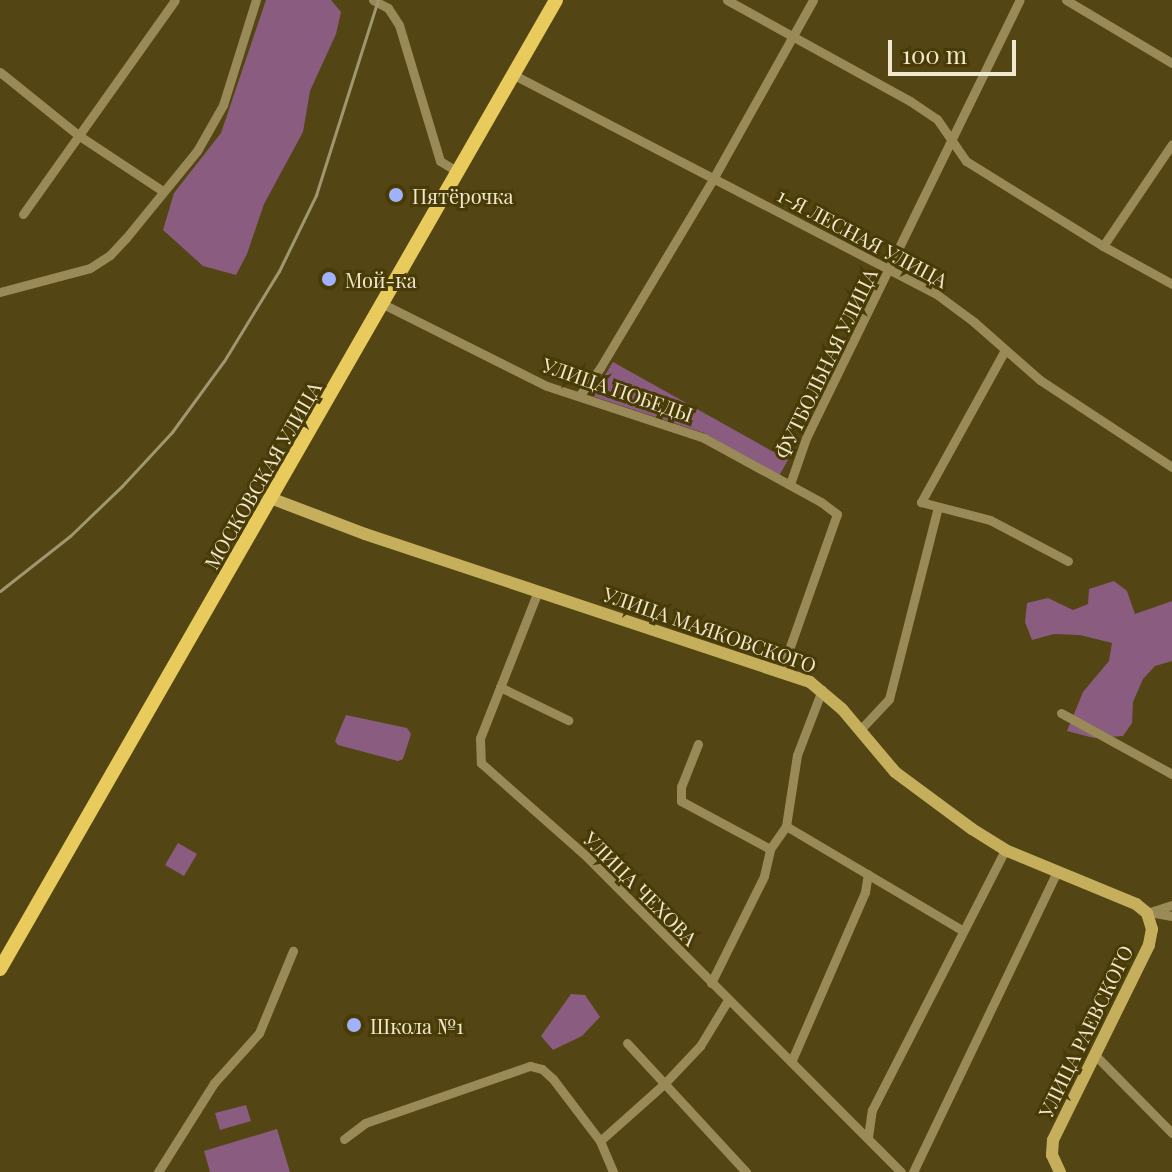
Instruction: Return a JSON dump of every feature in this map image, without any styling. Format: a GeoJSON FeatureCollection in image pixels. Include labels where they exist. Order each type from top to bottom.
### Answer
{"type":"FeatureCollection","features":[{"type":"Feature","properties":{"kind":"main road","name":"МОСКОВСКАЯ УЛИЦА"},"geometry":{"type":"LineString","coordinates":[[0,969],[273,499],[556,0]]}},
{"type":"Feature","properties":{"kind":"street"},"geometry":{"type":"LineString","coordinates":[[23,214],[175,0]]}},
{"type":"Feature","properties":{"kind":"street"},"geometry":{"type":"LineString","coordinates":[[0,292],[90,268],[110,255],[197,151],[223,105],[256,0]]}},
{"type":"Feature","properties":{"kind":"street"},"geometry":{"type":"LineString","coordinates":[[373,0],[388,8],[399,25],[440,161],[458,172]]}},
{"type":"Feature","properties":{"kind":"street"},"geometry":{"type":"LineString","coordinates":[[727,0],[910,101],[937,119],[966,161],[1103,246],[1172,284]]}},
{"type":"Feature","properties":{"kind":"street"},"geometry":{"type":"LineString","coordinates":[[579,396],[600,368],[713,179],[813,0]]}},
{"type":"Feature","properties":{"kind":"street","name":"ФУТБОЛЬНАЯ УЛИЦА"},"geometry":{"type":"LineString","coordinates":[[790,484],[806,438],[889,271],[950,137],[1020,0]]}},
{"type":"Feature","properties":{"kind":"street"},"geometry":{"type":"LineString","coordinates":[[1066,0],[1172,63]]}},
{"type":"Feature","properties":{"kind":"street"},"geometry":{"type":"LineString","coordinates":[[0,72],[78,135],[163,191]]}},
{"type":"Feature","properties":{"kind":"street","name":"1-Я ЛЕСНАЯ УЛИЦА"},"geometry":{"type":"LineString","coordinates":[[514,75],[935,293],[1040,380],[1172,467]]}},
{"type":"Feature","properties":{"kind":"street"},"geometry":{"type":"LineString","coordinates":[[1103,246],[1172,144]]}},
{"type":"Feature","properties":{"kind":"street","name":"УЛИЦА ПОБЕДЫ"},"geometry":{"type":"LineString","coordinates":[[383,304],[547,386],[704,438],[790,484],[837,514],[781,672]]}},
{"type":"Feature","properties":{"kind":"street"},"geometry":{"type":"LineString","coordinates":[[1005,350],[921,502],[990,520],[1068,561]]}},
{"type":"Feature","properties":{"kind":"street","name":"УЛИЦА МАЯКОВСКОГО"},"geometry":{"type":"LineString","coordinates":[[273,499],[365,534],[781,672],[822,690],[895,772],[1005,850],[1056,874],[1136,904],[1147,913],[1172,916]]}},
{"type":"Feature","properties":{"kind":"street"},"geometry":{"type":"LineString","coordinates":[[859,731],[889,699],[938,507]]}},
{"type":"Feature","properties":{"kind":"street","name":"УЛИЦА ЧЕХОВА"},"geometry":{"type":"LineString","coordinates":[[538,591],[480,738],[481,763],[584,854],[901,1172]]}},
{"type":"Feature","properties":{"kind":"street"},"geometry":{"type":"LineString","coordinates":[[500,687],[568,720]]}},
{"type":"Feature","properties":{"kind":"street"},"geometry":{"type":"LineString","coordinates":[[711,983],[764,876],[770,849],[786,826],[797,755],[822,690]]}},
{"type":"Feature","properties":{"kind":"street"},"geometry":{"type":"LineString","coordinates":[[1061,713],[1172,774]]}},
{"type":"Feature","properties":{"kind":"street"},"geometry":{"type":"LineString","coordinates":[[698,744],[681,787],[681,801],[770,849]]}},
{"type":"Feature","properties":{"kind":"street"},"geometry":{"type":"LineString","coordinates":[[786,826],[962,930]]}},
{"type":"Feature","properties":{"kind":"street"},"geometry":{"type":"LineString","coordinates":[[868,1137],[872,1110],[1005,850]]}},
{"type":"Feature","properties":{"kind":"street"},"geometry":{"type":"LineString","coordinates":[[792,1060],[865,892],[868,874]]}},
{"type":"Feature","properties":{"kind":"street"},"geometry":{"type":"LineString","coordinates":[[913,1172],[1056,874]]}},
{"type":"Feature","properties":{"kind":"street"},"geometry":{"type":"LineString","coordinates":[[1147,913],[1172,905]]}},
{"type":"Feature","properties":{"kind":"street","name":"УЛИЦА РАЕВСКОГО"},"geometry":{"type":"LineString","coordinates":[[1058,1169],[1052,1155],[1053,1140],[1097,1057],[1149,945],[1152,922],[1147,913]]}},
{"type":"Feature","properties":{"kind":"street"},"geometry":{"type":"LineString","coordinates":[[158,1172],[214,1083],[259,1033],[293,951]]}},
{"type":"Feature","properties":{"kind":"street"},"geometry":{"type":"LineString","coordinates":[[600,1141],[665,1083],[700,1046],[728,1000]]}},
{"type":"Feature","properties":{"kind":"street"},"geometry":{"type":"LineString","coordinates":[[627,1043],[746,1172]]}},
{"type":"Feature","properties":{"kind":"street"},"geometry":{"type":"LineString","coordinates":[[1097,1057],[1172,1133]]}},
{"type":"Feature","properties":{"kind":"street"},"geometry":{"type":"LineString","coordinates":[[344,1139],[365,1123],[530,1066],[542,1069],[600,1141],[613,1172]]}},
{"type":"Feature","properties":{"kind":"shaded area"},"geometry":{"type":"Polygon","coordinates":[[[266,0],[331,0],[341,12],[336,34],[310,91],[303,132],[264,204],[247,254],[236,275],[203,266],[163,230],[174,193],[221,133],[266,0]]]}},
{"type":"Feature","properties":{"kind":"shaded area"},"geometry":{"type":"Polygon","coordinates":[[[613,362],[788,460],[779,476],[704,433],[592,396],[613,362]]]}},
{"type":"Feature","properties":{"kind":"shaded area"},"geometry":{"type":"Polygon","coordinates":[[[1114,581],[1127,591],[1135,614],[1172,601],[1172,661],[1155,666],[1143,679],[1133,702],[1132,723],[1123,736],[1094,738],[1067,731],[1083,692],[1109,661],[1112,643],[1080,635],[1054,634],[1032,640],[1025,622],[1027,603],[1048,598],[1073,610],[1088,604],[1089,589],[1114,581]]]}},
{"type":"Feature","properties":{"kind":"shaded area"},"geometry":{"type":"Polygon","coordinates":[[[346,715],[407,728],[411,734],[403,759],[398,761],[338,745],[335,741],[346,715]]]}},
{"type":"Feature","properties":{"kind":"shaded area"},"geometry":{"type":"Polygon","coordinates":[[[178,843],[197,854],[184,876],[165,865],[178,843]]]}},
{"type":"Feature","properties":{"kind":"shaded area"},"geometry":{"type":"Polygon","coordinates":[[[571,994],[585,995],[600,1017],[582,1036],[553,1050],[541,1036],[571,994]]]}},
{"type":"Feature","properties":{"kind":"shaded area"},"geometry":{"type":"Polygon","coordinates":[[[246,1105],[251,1121],[220,1130],[215,1113],[246,1105]]]}},
{"type":"Feature","properties":{"kind":"shaded area"},"geometry":{"type":"Polygon","coordinates":[[[277,1129],[290,1172],[210,1172],[204,1151],[277,1129]]]}},
{"type":"Feature","properties":{"kind":"railway"},"geometry":{"type":"LineString","coordinates":[[0,591],[70,536],[122,486],[172,432],[224,361],[279,271],[316,195],[378,0]]}},
{"type":"Feature","properties":{"kind":"place","name":"Пятёрочка"},"geometry":{"type":"Point","coordinates":[396,195]}},
{"type":"Feature","properties":{"kind":"place","name":"Мой-ка"},"geometry":{"type":"Point","coordinates":[329,279]}},
{"type":"Feature","properties":{"kind":"place","name":"Школа №1"},"geometry":{"type":"Point","coordinates":[354,1025]}}]}
